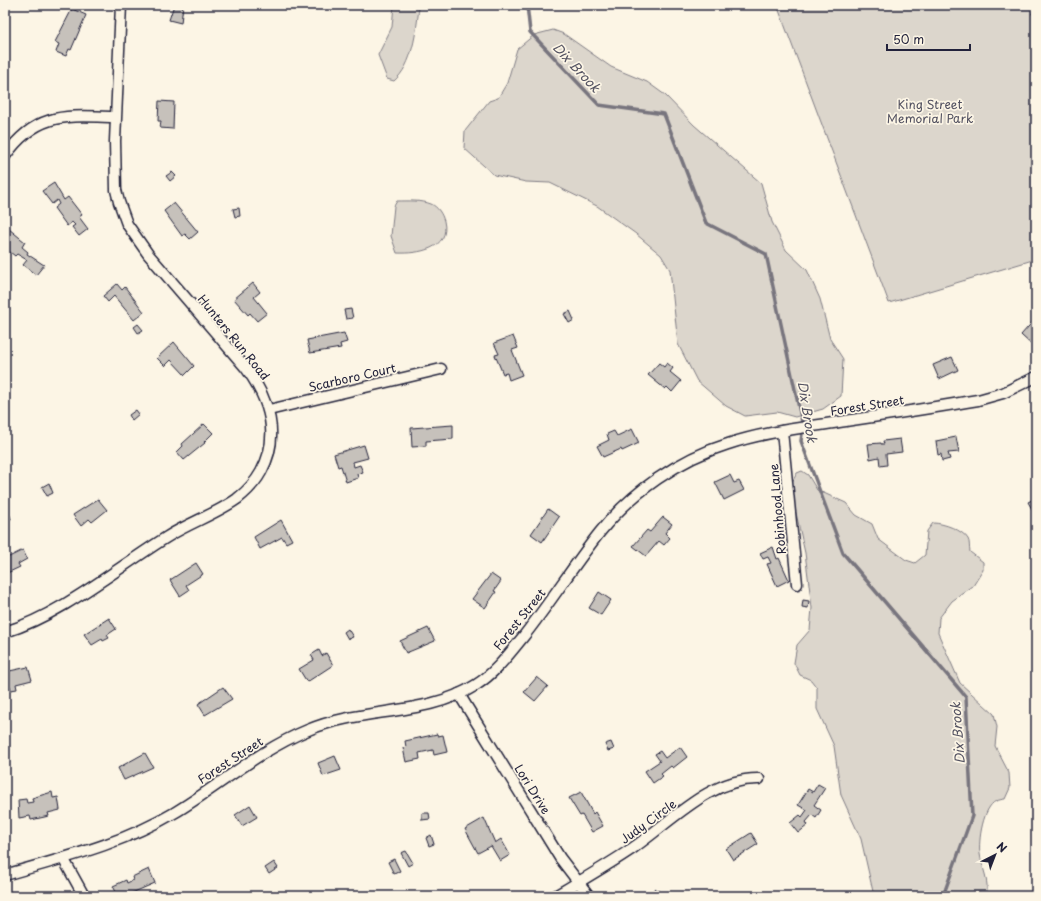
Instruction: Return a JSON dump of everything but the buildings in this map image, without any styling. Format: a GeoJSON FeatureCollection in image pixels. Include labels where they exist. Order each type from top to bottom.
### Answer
{"type":"FeatureCollection","features":[{"type":"Feature","properties":{"kind":"street","name":"Hunters Run Road"},"geometry":{"type":"LineString","coordinates":[[5,632],[44,616],[168,536],[226,506],[244,494],[261,472],[269,453],[272,432],[269,410],[253,378],[148,254],[127,224],[116,190],[115,117],[121,5]]}},
{"type":"Feature","properties":{"kind":"street"},"geometry":{"type":"LineString","coordinates":[[5,156],[21,136],[45,121],[68,116],[115,117]]}},
{"type":"Feature","properties":{"kind":"street","name":"Scarboro Court"},"geometry":{"type":"LineString","coordinates":[[269,410],[441,370]]}},
{"type":"Feature","properties":{"kind":"street","name":"Forest Street"},"geometry":{"type":"LineString","coordinates":[[5,875],[122,839],[144,829],[177,811],[266,752],[309,729],[330,722],[436,702],[459,694],[478,684],[496,669],[551,602],[600,532],[622,507],[651,484],[678,466],[708,451],[728,444],[782,431],[978,400],[1003,393],[1036,377]]}},
{"type":"Feature","properties":{"kind":"street","name":"Robinhood Lane"},"geometry":{"type":"LineString","coordinates":[[782,431],[797,584]]}},
{"type":"Feature","properties":{"kind":"street","name":"Lori Drive"},"geometry":{"type":"LineString","coordinates":[[459,694],[578,883],[588,896]]}},
{"type":"Feature","properties":{"kind":"street","name":"Judy Circle"},"geometry":{"type":"LineString","coordinates":[[555,896],[629,851],[715,789],[740,780],[759,779]]}},
{"type":"Feature","properties":{"kind":"street"},"geometry":{"type":"LineString","coordinates":[[63,858],[84,896]]}},
{"type":"Feature","properties":{"kind":"green space"},"geometry":{"type":"Polygon","coordinates":[[[394,5],[426,5],[419,8],[415,37],[406,66],[394,81],[387,79],[378,55],[392,27],[394,5]]]}},
{"type":"Feature","properties":{"kind":"green space","name":"King Street Memorial Park"},"geometry":{"type":"Polygon","coordinates":[[[777,5],[1036,5],[1036,259],[889,303],[777,5]]]}},
{"type":"Feature","properties":{"kind":"green space"},"geometry":{"type":"Polygon","coordinates":[[[553,30],[564,34],[611,67],[647,82],[665,95],[694,125],[761,183],[772,222],[786,250],[807,270],[820,299],[830,339],[843,359],[841,396],[823,409],[795,417],[777,412],[745,416],[726,406],[697,381],[678,344],[670,270],[661,255],[636,234],[597,206],[550,183],[526,182],[494,175],[464,148],[465,131],[489,101],[498,98],[507,83],[517,49],[534,35],[553,30]]]}},
{"type":"Feature","properties":{"kind":"green space"},"geometry":{"type":"Polygon","coordinates":[[[397,201],[423,202],[431,204],[438,209],[444,221],[445,230],[443,238],[438,244],[423,251],[397,253],[391,236],[394,206],[397,201]]]}},
{"type":"Feature","properties":{"kind":"green space"},"geometry":{"type":"Polygon","coordinates":[[[802,471],[808,475],[817,490],[846,503],[856,515],[872,524],[878,539],[906,560],[915,563],[925,555],[927,531],[933,523],[937,523],[962,533],[969,540],[970,552],[983,562],[983,570],[973,586],[952,601],[939,618],[938,633],[960,683],[994,714],[997,727],[995,746],[1009,773],[1010,788],[1005,799],[991,804],[982,825],[980,854],[987,885],[986,896],[874,896],[861,839],[841,795],[834,746],[817,709],[817,688],[811,680],[800,675],[794,663],[797,645],[810,630],[812,608],[805,553],[790,486],[797,473],[802,471]]]}},
{"type":"Feature","properties":{"kind":"waterway","name":"Dix Brook"},"geometry":{"type":"LineString","coordinates":[[527,5],[530,32],[599,105],[664,114],[706,223],[766,254],[803,427],[801,441],[843,553],[966,697],[972,816],[943,896]]}}]}
